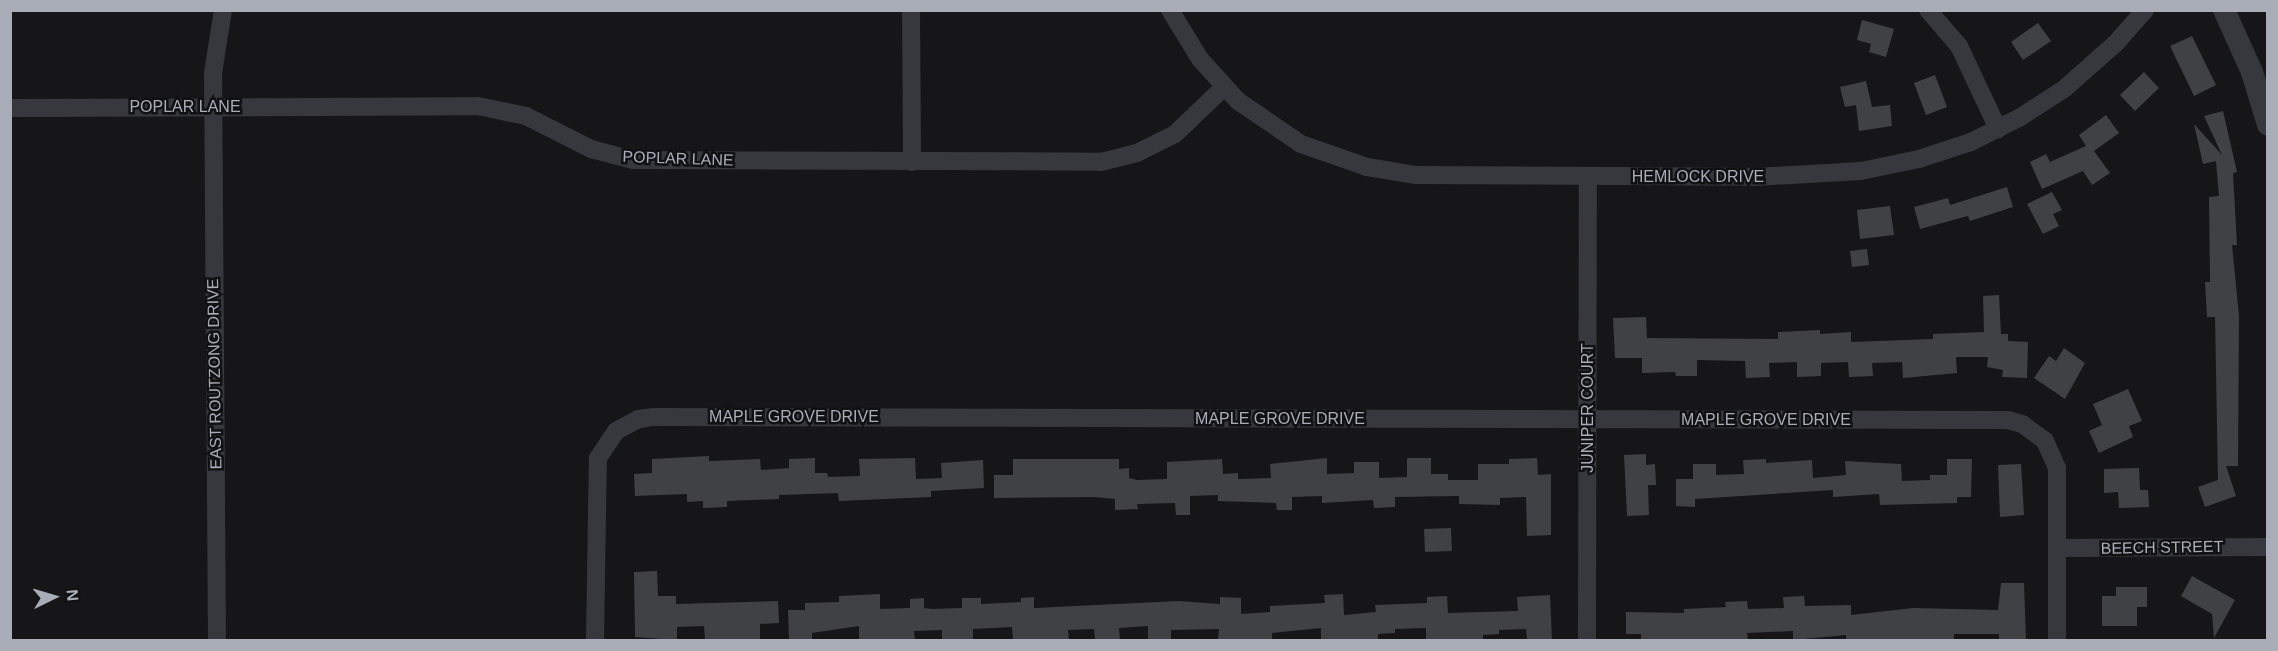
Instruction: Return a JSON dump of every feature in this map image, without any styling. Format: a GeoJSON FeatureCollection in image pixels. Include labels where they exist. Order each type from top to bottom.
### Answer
{"type":"FeatureCollection","features":[{"type":"Feature","properties":{"kind":"street","name":"EAST ROUTZONG DRIVE"},"geometry":{"type":"LineString","coordinates":[[217,640],[214,107],[215,44],[223,10]]}},
{"type":"Feature","properties":{"kind":"street"},"geometry":{"type":"LineString","coordinates":[[911,10],[912,162]]}},
{"type":"Feature","properties":{"kind":"street","name":"HEMLOCK DRIVE"},"geometry":{"type":"LineString","coordinates":[[1170,10],[1200,59],[1224,87],[1268,125],[1301,144],[1366,167],[1416,176],[1818,177],[1919,159],[1998,129],[2080,76],[2145,10]]}},
{"type":"Feature","properties":{"kind":"street"},"geometry":{"type":"LineString","coordinates":[[1928,10],[1959,46],[1998,129]]}},
{"type":"Feature","properties":{"kind":"street"},"geometry":{"type":"LineString","coordinates":[[2224,10],[2252,72],[2268,125]]}},
{"type":"Feature","properties":{"kind":"street","name":"POPLAR LANE"},"geometry":{"type":"LineString","coordinates":[[10,108],[478,106],[526,116],[591,149],[633,160],[1101,162],[1121,158],[1175,134],[1224,87]]}},
{"type":"Feature","properties":{"kind":"street","name":"JUNIPER COURT"},"geometry":{"type":"LineString","coordinates":[[1587,640],[1588,176]]}},
{"type":"Feature","properties":{"kind":"street","name":"MAPLE GROVE DRIVE"},"geometry":{"type":"LineString","coordinates":[[594,640],[598,458],[616,431],[639,419],[2015,422],[2034,431],[2052,453],[2058,476],[2057,640]]}},
{"type":"Feature","properties":{"kind":"street","name":"BEECH STREET"},"geometry":{"type":"LineString","coordinates":[[2057,548],[2268,547]]}},
{"type":"Feature","properties":{"kind":"building"},"geometry":{"type":"Polygon","coordinates":[[[1862,20],[1894,29],[1886,57],[1869,52],[1871,44],[1857,40],[1862,20]]]}},
{"type":"Feature","properties":{"kind":"building"},"geometry":{"type":"Polygon","coordinates":[[[2038,23],[2051,41],[2023,60],[2011,42],[2038,23]]]}},
{"type":"Feature","properties":{"kind":"building"},"geometry":{"type":"Polygon","coordinates":[[[2192,36],[2216,85],[2194,96],[2170,46],[2192,36]]]}},
{"type":"Feature","properties":{"kind":"building"},"geometry":{"type":"Polygon","coordinates":[[[2144,72],[2159,88],[2135,111],[2120,95],[2144,72]]]}},
{"type":"Feature","properties":{"kind":"building"},"geometry":{"type":"Polygon","coordinates":[[[1935,75],[1947,107],[1926,115],[1914,83],[1935,75]]]}},
{"type":"Feature","properties":{"kind":"building"},"geometry":{"type":"Polygon","coordinates":[[[1866,81],[1872,107],[1890,105],[1892,126],[1859,131],[1856,105],[1845,107],[1840,87],[1866,81]]]}},
{"type":"Feature","properties":{"kind":"building"},"geometry":{"type":"Polygon","coordinates":[[[2223,111],[2237,172],[2233,173],[2237,245],[2232,245],[2239,316],[2238,466],[2226,466],[2236,496],[2205,507],[2198,487],[2218,480],[2215,317],[2207,317],[2205,282],[2210,282],[2209,197],[2219,196],[2216,161],[2203,164],[2194,124],[2222,155],[2204,116],[2223,111]]]}},
{"type":"Feature","properties":{"kind":"building"},"geometry":{"type":"Polygon","coordinates":[[[2106,115],[2119,133],[2094,151],[2110,173],[2092,185],[2083,171],[2042,189],[2030,162],[2046,154],[2050,162],[2086,146],[2079,135],[2106,115]]]}},
{"type":"Feature","properties":{"kind":"building"},"geometry":{"type":"Polygon","coordinates":[[[2007,187],[2013,207],[1970,221],[1968,216],[1920,229],[1914,207],[1948,198],[1950,205],[2007,187]]]}},
{"type":"Feature","properties":{"kind":"building"},"geometry":{"type":"Polygon","coordinates":[[[2052,192],[2062,210],[2053,214],[2059,226],[2043,234],[2027,204],[2052,192]]]}},
{"type":"Feature","properties":{"kind":"building"},"geometry":{"type":"Polygon","coordinates":[[[1890,206],[1894,235],[1860,239],[1857,210],[1890,206]]]}},
{"type":"Feature","properties":{"kind":"building"},"geometry":{"type":"Polygon","coordinates":[[[1867,249],[1869,265],[1852,267],[1850,251],[1867,249]]]}},
{"type":"Feature","properties":{"kind":"building"},"geometry":{"type":"Polygon","coordinates":[[[1999,295],[2001,334],[2008,334],[2008,341],[2028,342],[2027,378],[2002,377],[2003,370],[1987,367],[1988,357],[1956,357],[1957,373],[1903,378],[1902,362],[1872,363],[1873,376],[1849,377],[1848,362],[1821,363],[1821,376],[1797,377],[1797,362],[1769,363],[1770,377],[1746,378],[1745,361],[1697,360],[1697,376],[1676,376],[1675,372],[1642,373],[1642,358],[1615,358],[1613,318],[1646,317],[1647,338],[1778,339],[1778,332],[1820,330],[1820,334],[1851,332],[1851,342],[1933,339],[1933,334],[1984,332],[1983,296],[1999,295]]]}},
{"type":"Feature","properties":{"kind":"building"},"geometry":{"type":"Polygon","coordinates":[[[2064,348],[2085,363],[2065,399],[2034,378],[2049,356],[2056,361],[2064,348]]]}},
{"type":"Feature","properties":{"kind":"building"},"geometry":{"type":"Polygon","coordinates":[[[2128,389],[2142,421],[2129,426],[2133,437],[2099,453],[2089,431],[2102,425],[2093,404],[2128,389]]]}},
{"type":"Feature","properties":{"kind":"building"},"geometry":{"type":"Polygon","coordinates":[[[1646,454],[1646,465],[1655,464],[1656,485],[1648,485],[1649,515],[1627,516],[1624,455],[1646,454]]]}},
{"type":"Feature","properties":{"kind":"building"},"geometry":{"type":"Polygon","coordinates":[[[709,456],[709,461],[760,459],[761,470],[789,468],[789,459],[815,458],[815,473],[827,473],[828,477],[860,476],[859,459],[915,458],[916,479],[942,478],[941,463],[983,460],[984,488],[931,491],[931,497],[839,501],[838,493],[779,495],[779,499],[727,501],[727,507],[703,508],[703,501],[687,502],[687,494],[635,496],[634,474],[652,473],[652,459],[709,456]]]}},
{"type":"Feature","properties":{"kind":"building"},"geometry":{"type":"Polygon","coordinates":[[[1327,458],[1327,474],[1354,473],[1354,462],[1379,462],[1379,478],[1407,477],[1407,458],[1431,458],[1431,474],[1448,474],[1448,480],[1478,480],[1478,464],[1509,464],[1509,459],[1537,458],[1538,475],[1551,474],[1551,535],[1527,536],[1526,497],[1500,498],[1500,505],[1459,504],[1459,496],[1395,497],[1395,507],[1374,508],[1373,500],[1322,503],[1322,496],[1292,497],[1292,510],[1277,510],[1276,503],[1218,501],[1218,495],[1190,496],[1190,515],[1176,515],[1175,503],[1137,504],[1138,509],[1115,510],[1115,499],[1094,497],[994,498],[994,475],[1013,475],[1013,459],[1119,459],[1119,469],[1129,468],[1129,478],[1137,480],[1167,479],[1167,462],[1222,459],[1223,474],[1238,473],[1238,479],[1271,478],[1270,464],[1327,458]]]}},
{"type":"Feature","properties":{"kind":"building"},"geometry":{"type":"Polygon","coordinates":[[[1766,459],[1766,463],[1812,460],[1813,478],[1846,475],[1845,461],[1901,464],[1902,481],[1930,480],[1930,475],[1947,475],[1947,459],[1972,459],[1971,497],[1957,497],[1957,503],[1880,505],[1879,494],[1833,497],[1833,490],[1695,499],[1695,507],[1676,506],[1676,479],[1693,479],[1693,464],[1716,464],[1716,475],[1744,474],[1743,460],[1766,459]]]}},
{"type":"Feature","properties":{"kind":"building"},"geometry":{"type":"Polygon","coordinates":[[[2021,464],[2024,515],[2000,517],[1998,465],[2021,464]]]}},
{"type":"Feature","properties":{"kind":"building"},"geometry":{"type":"Polygon","coordinates":[[[2139,468],[2140,490],[2148,490],[2149,507],[2119,508],[2118,492],[2104,493],[2104,469],[2139,468]]]}},
{"type":"Feature","properties":{"kind":"building"},"geometry":{"type":"Polygon","coordinates":[[[1451,528],[1452,551],[1425,552],[1424,529],[1451,528]]]}},
{"type":"Feature","properties":{"kind":"building"},"geometry":{"type":"Polygon","coordinates":[[[657,571],[658,596],[676,596],[676,604],[778,601],[779,623],[760,624],[760,640],[705,640],[704,626],[677,627],[677,640],[635,637],[634,572],[657,571]]]}},
{"type":"Feature","properties":{"kind":"building"},"geometry":{"type":"Polygon","coordinates":[[[2192,576],[2235,600],[2214,638],[2212,614],[2181,596],[2192,576]]]}},
{"type":"Feature","properties":{"kind":"building"},"geometry":{"type":"Polygon","coordinates":[[[2001,583],[2024,583],[2026,640],[1999,640],[1999,634],[1954,634],[1954,640],[1846,640],[1846,635],[1793,640],[1793,631],[1747,633],[1748,640],[1641,640],[1641,634],[1626,634],[1626,612],[1684,613],[1684,609],[1726,607],[1725,602],[1747,601],[1748,609],[1784,608],[1783,597],[1804,596],[1805,606],[1851,605],[1851,615],[1913,608],[1998,610],[2001,583]]]}},
{"type":"Feature","properties":{"kind":"building"},"geometry":{"type":"Polygon","coordinates":[[[2116,587],[2147,587],[2147,607],[2137,607],[2137,626],[2102,626],[2102,596],[2116,596],[2116,587]]]}},
{"type":"Feature","properties":{"kind":"building"},"geometry":{"type":"Polygon","coordinates":[[[880,594],[880,609],[910,608],[910,599],[924,598],[924,608],[932,609],[962,608],[962,598],[981,598],[981,604],[1021,602],[1021,598],[1034,597],[1034,608],[1179,601],[1220,604],[1220,597],[1241,598],[1241,614],[1270,612],[1270,606],[1325,603],[1324,595],[1343,594],[1344,615],[1376,612],[1375,605],[1427,603],[1427,597],[1447,596],[1448,613],[1518,611],[1517,597],[1550,595],[1552,640],[1527,640],[1526,629],[1499,630],[1499,634],[1483,635],[1483,640],[1426,640],[1426,628],[1395,629],[1395,633],[1378,634],[1378,640],[1321,640],[1321,628],[1272,633],[1272,640],[1218,640],[1219,629],[1171,630],[1171,640],[1148,640],[1148,626],[1119,628],[1120,640],[1095,640],[1094,629],[1068,630],[1069,640],[1013,640],[1012,627],[973,629],[973,640],[942,640],[942,630],[914,631],[915,640],[859,640],[859,626],[812,633],[812,640],[789,640],[788,610],[805,610],[805,603],[839,602],[839,596],[880,594]]]}}]}
